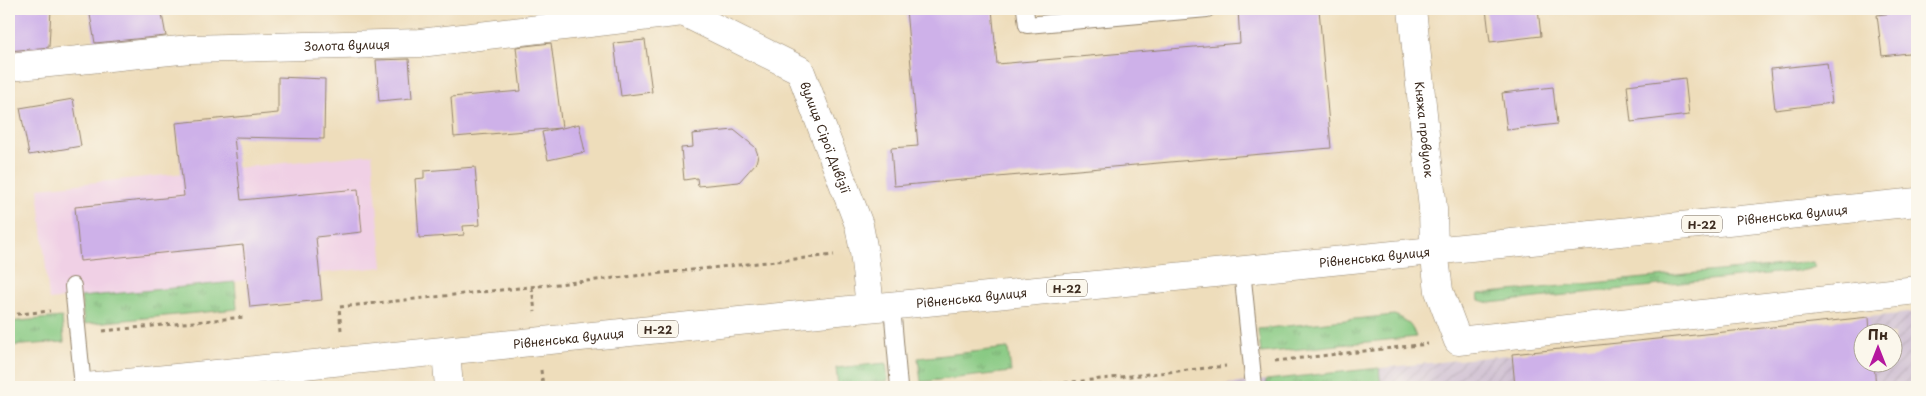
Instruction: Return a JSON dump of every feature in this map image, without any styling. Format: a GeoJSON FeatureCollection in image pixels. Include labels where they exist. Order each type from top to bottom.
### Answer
{"type":"FeatureCollection","features":[{"type":"Feature","properties":{"kind":"street","name":"Княжа провулок"},"geometry":{"type":"LineString","coordinates":[[1412,9],[1433,210],[1434,250],[1439,291],[1458,341],[1917,290]]}},
{"type":"Feature","properties":{"kind":"street","name":"Золота вулиця"},"geometry":{"type":"LineString","coordinates":[[9,67],[190,49],[420,43],[682,10]]}},
{"type":"Feature","properties":{"kind":"street","name":"вулиця Сірої Дивізії"},"geometry":{"type":"LineString","coordinates":[[682,10],[800,70],[859,225],[864,252],[881,307]]}},
{"type":"Feature","properties":{"kind":"street","name":"Рівненська вулиця"},"geometry":{"type":"LineString","coordinates":[[85,387],[141,384],[1917,202]]}},
{"type":"Feature","properties":{"kind":"street"},"geometry":{"type":"LineString","coordinates":[[446,352],[449,387]]}},
{"type":"Feature","properties":{"kind":"lane"},"geometry":{"type":"LineString","coordinates":[[1025,9],[1026,25],[1207,9]]}},
{"type":"Feature","properties":{"kind":"lane"},"geometry":{"type":"LineString","coordinates":[[1242,270],[1254,387]]}},
{"type":"Feature","properties":{"kind":"lane"},"geometry":{"type":"LineString","coordinates":[[74,286],[85,387]]}},
{"type":"Feature","properties":{"kind":"lane"},"geometry":{"type":"LineString","coordinates":[[881,307],[899,387]]}},
{"type":"Feature","properties":{"kind":"path"},"geometry":{"type":"LineString","coordinates":[[338,307],[864,252]]}},
{"type":"Feature","properties":{"kind":"path"},"geometry":{"type":"LineString","coordinates":[[9,315],[76,309]]}},
{"type":"Feature","properties":{"kind":"path"},"geometry":{"type":"LineString","coordinates":[[78,334],[244,317]]}},
{"type":"Feature","properties":{"kind":"shaded area"},"geometry":{"type":"Polygon","coordinates":[[[372,154],[383,267],[49,300],[38,188],[372,154]]]}},
{"type":"Feature","properties":{"kind":"shaded area"},"geometry":{"type":"Polygon","coordinates":[[[1917,312],[1917,387],[1198,387],[1917,312]]]}},
{"type":"Feature","properties":{"kind":"green space"},"geometry":{"type":"Polygon","coordinates":[[[1813,262],[1815,267],[1805,270],[1489,303],[1479,300],[1478,294],[1813,262]]]}},
{"type":"Feature","properties":{"kind":"green space"},"geometry":{"type":"Polygon","coordinates":[[[235,282],[237,309],[84,324],[81,297],[235,282]]]}},
{"type":"Feature","properties":{"kind":"green space"},"geometry":{"type":"Polygon","coordinates":[[[1394,315],[1408,323],[1416,337],[1261,353],[1258,329],[1394,315]]]}},
{"type":"Feature","properties":{"kind":"green space"},"geometry":{"type":"Polygon","coordinates":[[[62,317],[64,342],[9,346],[9,322],[62,317]]]}},
{"type":"Feature","properties":{"kind":"green space"},"geometry":{"type":"Polygon","coordinates":[[[1008,348],[1011,372],[921,382],[918,358],[1008,348]]]}},
{"type":"Feature","properties":{"kind":"green space"},"geometry":{"type":"Polygon","coordinates":[[[886,363],[888,381],[838,386],[836,368],[886,363]]]}},
{"type":"Feature","properties":{"kind":"green space"},"geometry":{"type":"Polygon","coordinates":[[[1379,368],[1381,387],[1266,387],[1266,380],[1379,368]]]}},
{"type":"Feature","properties":{"kind":"building"},"geometry":{"type":"Polygon","coordinates":[[[9,9],[51,9],[49,47],[9,51],[9,9]]]}},
{"type":"Feature","properties":{"kind":"building"},"geometry":{"type":"Polygon","coordinates":[[[89,9],[161,9],[166,36],[95,43],[89,9]]]}},
{"type":"Feature","properties":{"kind":"building"},"geometry":{"type":"Polygon","coordinates":[[[906,9],[992,9],[997,64],[1240,43],[1238,9],[1319,9],[1331,148],[894,186],[891,148],[918,146],[906,9]]]}},
{"type":"Feature","properties":{"kind":"building"},"geometry":{"type":"Polygon","coordinates":[[[1486,9],[1538,9],[1541,36],[1490,42],[1486,9]]]}},
{"type":"Feature","properties":{"kind":"building"},"geometry":{"type":"Polygon","coordinates":[[[1917,10],[1917,52],[1882,56],[1877,15],[1917,10]]]}},
{"type":"Feature","properties":{"kind":"building"},"geometry":{"type":"Polygon","coordinates":[[[645,40],[652,92],[621,96],[614,43],[645,40]]]}},
{"type":"Feature","properties":{"kind":"building"},"geometry":{"type":"Polygon","coordinates":[[[551,43],[562,128],[579,124],[585,152],[548,160],[542,132],[561,128],[454,137],[451,97],[521,91],[516,47],[551,43]]]}},
{"type":"Feature","properties":{"kind":"building"},"geometry":{"type":"Polygon","coordinates":[[[409,59],[412,98],[379,101],[376,60],[409,59]]]}},
{"type":"Feature","properties":{"kind":"building"},"geometry":{"type":"Polygon","coordinates":[[[1827,63],[1832,103],[1775,110],[1771,69],[1827,63]]]}},
{"type":"Feature","properties":{"kind":"building"},"geometry":{"type":"Polygon","coordinates":[[[278,77],[325,79],[324,139],[234,137],[241,200],[358,189],[362,232],[316,237],[322,300],[250,307],[243,245],[80,261],[75,207],[184,196],[176,123],[278,113],[278,77]]]}},
{"type":"Feature","properties":{"kind":"building"},"geometry":{"type":"Polygon","coordinates":[[[1685,78],[1689,115],[1631,122],[1627,85],[1685,78]]]}},
{"type":"Feature","properties":{"kind":"building"},"geometry":{"type":"Polygon","coordinates":[[[1553,87],[1557,124],[1507,130],[1502,93],[1553,87]]]}},
{"type":"Feature","properties":{"kind":"building"},"geometry":{"type":"Polygon","coordinates":[[[73,99],[81,146],[29,155],[20,108],[73,99]]]}},
{"type":"Feature","properties":{"kind":"building"},"geometry":{"type":"Polygon","coordinates":[[[734,130],[755,147],[758,155],[756,163],[739,182],[698,186],[697,178],[684,180],[681,148],[693,147],[692,134],[734,130]]]}},
{"type":"Feature","properties":{"kind":"building"},"geometry":{"type":"Polygon","coordinates":[[[475,167],[480,225],[463,226],[464,235],[419,238],[415,179],[424,178],[424,171],[475,167]]]}},
{"type":"Feature","properties":{"kind":"building"},"geometry":{"type":"Polygon","coordinates":[[[1869,317],[1869,324],[1854,324],[1854,374],[1875,374],[1876,387],[1515,387],[1512,354],[1869,317]]]}}]}
